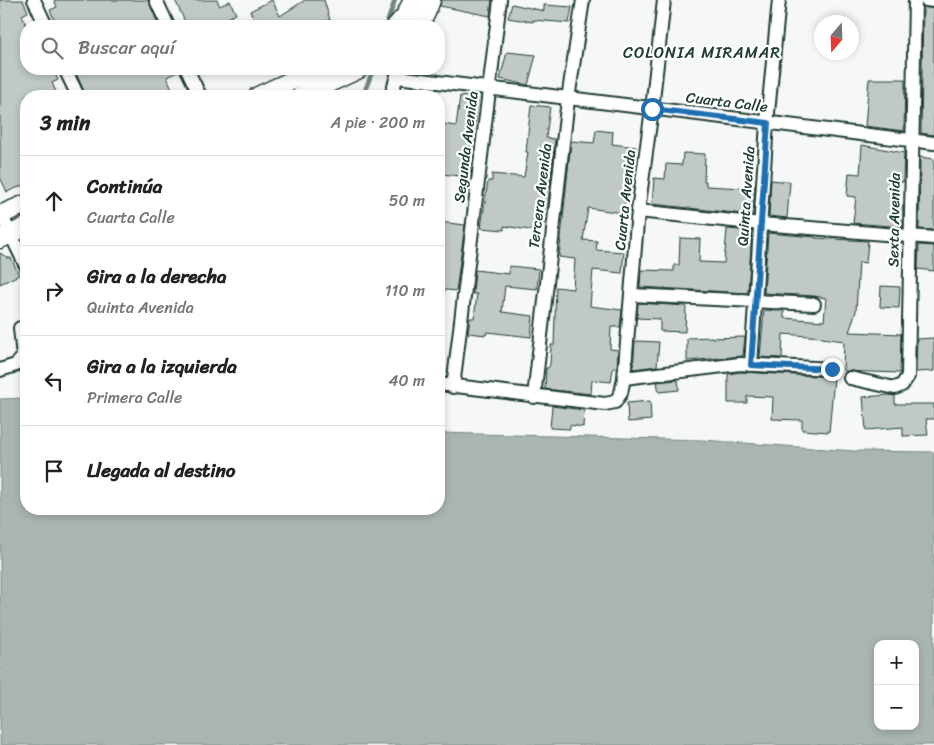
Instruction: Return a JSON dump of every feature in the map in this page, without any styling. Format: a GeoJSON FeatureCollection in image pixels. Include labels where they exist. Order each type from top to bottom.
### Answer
{"type":"FeatureCollection","features":[{"type":"Feature","properties":{"kind":"street"},"geometry":{"type":"LineString","coordinates":[[34,0],[43,20]]}},
{"type":"Feature","properties":{"kind":"street"},"geometry":{"type":"LineString","coordinates":[[156,0],[165,20]]}},
{"type":"Feature","properties":{"kind":"street"},"geometry":{"type":"LineString","coordinates":[[422,20],[431,0]]}},
{"type":"Feature","properties":{"kind":"street","name":"Segunda Avenida"},"geometry":{"type":"LineString","coordinates":[[453,387],[500,0]]}},
{"type":"Feature","properties":{"kind":"street","name":"Tercera Avenida"},"geometry":{"type":"LineString","coordinates":[[534,397],[568,99],[582,0]]}},
{"type":"Feature","properties":{"kind":"street","name":"Cuarta Avenida"},"geometry":{"type":"LineString","coordinates":[[534,397],[605,404],[615,402],[621,393],[632,296],[638,211],[664,0]]}},
{"type":"Feature","properties":{"kind":"street","name":"Quinta Avenida"},"geometry":{"type":"LineString","coordinates":[[751,365],[768,123],[779,0]]}},
{"type":"Feature","properties":{"kind":"street","name":"Sexta Avenida"},"geometry":{"type":"LineString","coordinates":[[850,378],[894,388],[902,385],[908,376],[914,0]]}},
{"type":"Feature","properties":{"kind":"street"},"geometry":{"type":"LineString","coordinates":[[926,0],[934,1]]}},
{"type":"Feature","properties":{"kind":"street"},"geometry":{"type":"LineString","coordinates":[[401,20],[412,2]]}},
{"type":"Feature","properties":{"kind":"street"},"geometry":{"type":"LineString","coordinates":[[68,75],[75,90]]}},
{"type":"Feature","properties":{"kind":"street"},"geometry":{"type":"LineString","coordinates":[[190,75],[197,90]]}},
{"type":"Feature","properties":{"kind":"street"},"geometry":{"type":"LineString","coordinates":[[271,90],[304,75]]}},
{"type":"Feature","properties":{"kind":"street"},"geometry":{"type":"LineString","coordinates":[[314,90],[345,75]]}},
{"type":"Feature","properties":{"kind":"street"},"geometry":{"type":"LineString","coordinates":[[393,90],[397,75]]}},
{"type":"Feature","properties":{"kind":"street","name":"Cuarta Calle"},"geometry":{"type":"LineString","coordinates":[[410,75],[490,89],[934,143]]}},
{"type":"Feature","properties":{"kind":"street"},"geometry":{"type":"LineString","coordinates":[[20,206],[0,214],[20,252]]}},
{"type":"Feature","properties":{"kind":"street"},"geometry":{"type":"LineString","coordinates":[[638,211],[761,224],[934,238]]}},
{"type":"Feature","properties":{"kind":"street"},"geometry":{"type":"LineString","coordinates":[[632,296],[814,304]]}},
{"type":"Feature","properties":{"kind":"street"},"geometry":{"type":"LineString","coordinates":[[0,370],[16,366],[20,361]]}},
{"type":"Feature","properties":{"kind":"street"},"geometry":{"type":"LineString","coordinates":[[624,378],[740,364],[832,369]]}},
{"type":"Feature","properties":{"kind":"street"},"geometry":{"type":"LineString","coordinates":[[445,385],[534,397]]}},
{"type":"Feature","properties":{"kind":"shaded area"},"geometry":{"type":"Polygon","coordinates":[[[20,398],[20,515],[445,515],[445,433],[702,440],[854,451],[934,452],[934,745],[0,745],[0,399],[20,398]]]}},
{"type":"Feature","properties":{"kind":"building"},"geometry":{"type":"Polygon","coordinates":[[[0,0],[23,0],[28,12],[22,15],[24,20],[20,20],[20,75],[56,75],[58,80],[52,83],[55,90],[20,90],[20,187],[7,192],[0,177],[0,0]]]}},
{"type":"Feature","properties":{"kind":"building"},"geometry":{"type":"Polygon","coordinates":[[[54,0],[148,0],[156,20],[54,20],[50,10],[57,7],[54,0]]]}},
{"type":"Feature","properties":{"kind":"building"},"geometry":{"type":"Polygon","coordinates":[[[175,0],[217,0],[220,6],[230,1],[236,14],[224,20],[184,20],[175,0]]]}},
{"type":"Feature","properties":{"kind":"building"},"geometry":{"type":"Polygon","coordinates":[[[272,0],[280,16],[305,0],[324,0],[330,20],[254,20],[250,11],[272,0]]]}},
{"type":"Feature","properties":{"kind":"building"},"geometry":{"type":"Polygon","coordinates":[[[441,0],[492,0],[490,16],[440,6],[441,0]]]}},
{"type":"Feature","properties":{"kind":"building"},"geometry":{"type":"Polygon","coordinates":[[[512,4],[544,11],[544,5],[572,7],[569,23],[533,20],[533,22],[508,18],[512,4]]]}},
{"type":"Feature","properties":{"kind":"building"},"geometry":{"type":"Polygon","coordinates":[[[923,7],[934,9],[934,135],[921,133],[923,7]]]}},
{"type":"Feature","properties":{"kind":"building"},"geometry":{"type":"Polygon","coordinates":[[[507,52],[536,55],[528,85],[500,79],[507,52]]]}},
{"type":"Feature","properties":{"kind":"building"},"geometry":{"type":"Polygon","coordinates":[[[77,75],[171,75],[167,77],[172,90],[83,90],[77,75]]]}},
{"type":"Feature","properties":{"kind":"building"},"geometry":{"type":"Polygon","coordinates":[[[869,79],[905,79],[904,131],[865,126],[869,79]]]}},
{"type":"Feature","properties":{"kind":"building"},"geometry":{"type":"Polygon","coordinates":[[[460,96],[478,98],[475,127],[467,165],[471,165],[470,177],[445,174],[445,124],[456,126],[460,96]]]}},
{"type":"Feature","properties":{"kind":"building"},"geometry":{"type":"Polygon","coordinates":[[[531,105],[550,107],[546,138],[555,139],[546,224],[537,222],[536,231],[504,226],[504,230],[481,228],[488,181],[492,181],[492,174],[524,177],[528,152],[526,152],[531,105]]]}},
{"type":"Feature","properties":{"kind":"building"},"geometry":{"type":"Polygon","coordinates":[[[596,130],[613,132],[612,144],[636,147],[631,193],[626,192],[623,213],[588,208],[583,240],[597,241],[596,250],[624,252],[622,273],[593,270],[590,306],[622,310],[620,327],[611,327],[610,349],[618,350],[617,368],[613,368],[611,382],[592,380],[591,394],[545,389],[546,368],[550,365],[551,345],[554,345],[556,287],[573,289],[575,259],[559,257],[571,141],[594,143],[596,130]]]}},
{"type":"Feature","properties":{"kind":"building"},"geometry":{"type":"Polygon","coordinates":[[[862,145],[904,153],[903,182],[897,182],[894,205],[903,206],[903,227],[853,223],[856,197],[847,196],[849,173],[860,174],[862,145]]]}},
{"type":"Feature","properties":{"kind":"building"},"geometry":{"type":"Polygon","coordinates":[[[683,153],[705,154],[704,181],[706,181],[706,186],[743,188],[744,185],[755,186],[753,215],[652,204],[654,178],[665,179],[666,164],[682,165],[683,153]]]}},
{"type":"Feature","properties":{"kind":"building"},"geometry":{"type":"Polygon","coordinates":[[[920,157],[934,159],[934,230],[919,229],[920,157]]]}},
{"type":"Feature","properties":{"kind":"building"},"geometry":{"type":"Polygon","coordinates":[[[771,180],[790,182],[787,218],[769,216],[771,180]]]}},
{"type":"Feature","properties":{"kind":"building"},"geometry":{"type":"Polygon","coordinates":[[[445,223],[465,225],[456,291],[445,290],[445,223]]]}},
{"type":"Feature","properties":{"kind":"building"},"geometry":{"type":"Polygon","coordinates":[[[727,229],[752,231],[748,293],[640,287],[641,270],[674,271],[674,265],[679,265],[680,238],[700,239],[699,262],[724,263],[727,229]]]}},
{"type":"Feature","properties":{"kind":"building"},"geometry":{"type":"Polygon","coordinates":[[[768,233],[868,241],[866,263],[859,262],[856,311],[849,332],[901,334],[900,373],[843,371],[844,341],[822,337],[783,334],[782,358],[760,357],[764,310],[784,311],[784,318],[824,321],[826,298],[764,293],[768,233]]]}},
{"type":"Feature","properties":{"kind":"building"},"geometry":{"type":"Polygon","coordinates":[[[919,245],[934,246],[934,271],[918,269],[919,245]]]}},
{"type":"Feature","properties":{"kind":"building"},"geometry":{"type":"Polygon","coordinates":[[[0,253],[11,258],[19,275],[0,284],[0,253]]]}},
{"type":"Feature","properties":{"kind":"building"},"geometry":{"type":"Polygon","coordinates":[[[509,266],[539,269],[537,289],[505,286],[502,312],[533,316],[531,337],[487,332],[486,335],[468,333],[470,318],[474,318],[477,294],[473,294],[475,270],[509,274],[509,266]]]}},
{"type":"Feature","properties":{"kind":"building"},"geometry":{"type":"Polygon","coordinates":[[[881,286],[900,287],[899,308],[880,307],[881,286]]]}},
{"type":"Feature","properties":{"kind":"building"},"geometry":{"type":"Polygon","coordinates":[[[638,303],[686,306],[685,332],[660,331],[660,319],[637,318],[638,303]]]}},
{"type":"Feature","properties":{"kind":"building"},"geometry":{"type":"Polygon","coordinates":[[[745,337],[743,356],[687,361],[687,338],[745,337]]]}},
{"type":"Feature","properties":{"kind":"building"},"geometry":{"type":"Polygon","coordinates":[[[934,338],[934,371],[916,372],[917,339],[934,338]]]}},
{"type":"Feature","properties":{"kind":"building"},"geometry":{"type":"Polygon","coordinates":[[[635,341],[659,342],[657,366],[633,369],[635,341]]]}},
{"type":"Feature","properties":{"kind":"building"},"geometry":{"type":"Polygon","coordinates":[[[740,372],[834,377],[829,432],[802,430],[802,420],[772,419],[773,397],[747,396],[747,403],[728,403],[728,374],[740,372]]]}},
{"type":"Feature","properties":{"kind":"building"},"geometry":{"type":"Polygon","coordinates":[[[678,380],[679,390],[659,392],[657,382],[678,380]]]}},
{"type":"Feature","properties":{"kind":"building"},"geometry":{"type":"Polygon","coordinates":[[[895,396],[895,404],[934,404],[934,419],[926,419],[928,435],[903,436],[903,427],[866,430],[863,397],[895,396]]]}},
{"type":"Feature","properties":{"kind":"building"},"geometry":{"type":"Polygon","coordinates":[[[650,401],[651,420],[628,422],[627,403],[650,401]]]}},
{"type":"Feature","properties":{"kind":"building"},"geometry":{"type":"Polygon","coordinates":[[[552,406],[584,410],[583,427],[570,425],[570,429],[550,428],[552,406]]]}},
{"type":"Feature","properties":{"kind":"waterway"},"geometry":{"type":"LineString","coordinates":[[388,20],[395,0]]}},
{"type":"Feature","properties":{"kind":"waterway"},"geometry":{"type":"LineString","coordinates":[[365,90],[371,75]]}},
{"type":"Feature","properties":{"kind":"district","name":"COLONIA MIRAMAR"},"geometry":{"type":"Point","coordinates":[702,52]}},
{"type":"Feature","properties":{"kind":"route"},"geometry":{"type":"LineString","coordinates":[[652,109],[768,123],[751,365],[832,369]]}}]}
